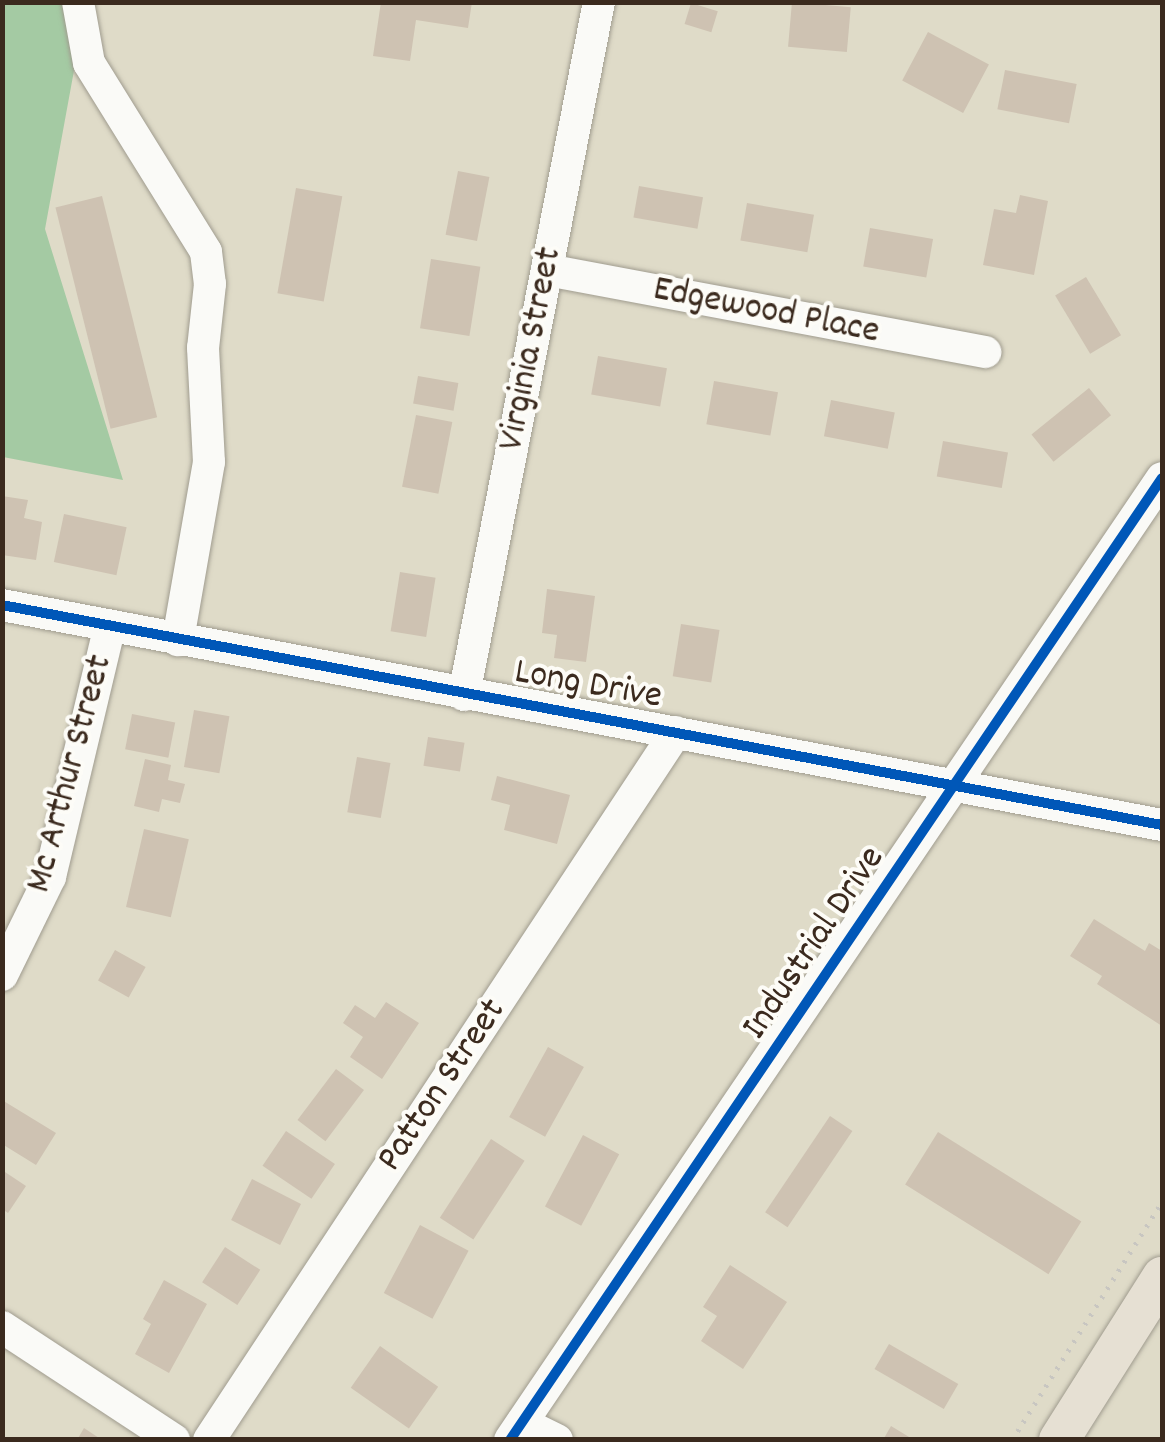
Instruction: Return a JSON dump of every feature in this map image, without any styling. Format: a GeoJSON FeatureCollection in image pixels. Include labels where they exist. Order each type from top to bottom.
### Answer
{"type":"FeatureCollection","features":[{"type":"Feature","properties":{"kind":"main road"},"geometry":{"type":"LineString","coordinates":[[1059,1440],[1161,1282]]}},
{"type":"Feature","properties":{"kind":"street"},"geometry":{"type":"LineString","coordinates":[[78,2],[89,63],[206,252],[210,284],[202,348],[209,462],[178,640]]}},
{"type":"Feature","properties":{"kind":"street","name":"Virginia Street"},"geometry":{"type":"LineString","coordinates":[[464,695],[599,2]]}},
{"type":"Feature","properties":{"kind":"street","name":"Edgewood Place"},"geometry":{"type":"LineString","coordinates":[[548,270],[985,352]]}},
{"type":"Feature","properties":{"kind":"street","name":"Industrial Drive"},"geometry":{"type":"LineString","coordinates":[[516,1431],[958,785],[1162,478]]}},
{"type":"Feature","properties":{"kind":"street","name":"Long Drive"},"geometry":{"type":"LineString","coordinates":[[2,606],[1162,825]]}},
{"type":"Feature","properties":{"kind":"street","name":"Mc Arthur Street"},"geometry":{"type":"LineString","coordinates":[[2,975],[58,850],[110,626]]}},
{"type":"Feature","properties":{"kind":"street","name":"Patton Street"},"geometry":{"type":"LineString","coordinates":[[209,1440],[676,732]]}},
{"type":"Feature","properties":{"kind":"street"},"geometry":{"type":"LineString","coordinates":[[2,1327],[174,1440]]}},
{"type":"Feature","properties":{"kind":"street"},"geometry":{"type":"LineString","coordinates":[[516,1431],[557,1440]]}},
{"type":"Feature","properties":{"kind":"path"},"geometry":{"type":"LineString","coordinates":[[1012,1440],[1162,1202]]}},
{"type":"Feature","properties":{"kind":"green space"},"geometry":{"type":"Polygon","coordinates":[[[2,3],[64,3],[75,65],[45,229],[123,480],[3,457],[2,3]]]}},
{"type":"Feature","properties":{"kind":"building"},"geometry":{"type":"Polygon","coordinates":[[[381,2],[472,2],[468,28],[416,20],[410,61],[373,56],[381,2]]]}},
{"type":"Feature","properties":{"kind":"building"},"geometry":{"type":"Polygon","coordinates":[[[792,2],[851,7],[847,52],[788,47],[792,2]]]}},
{"type":"Feature","properties":{"kind":"building"},"geometry":{"type":"Polygon","coordinates":[[[691,3],[718,11],[711,32],[685,24],[691,3]]]}},
{"type":"Feature","properties":{"kind":"building"},"geometry":{"type":"Polygon","coordinates":[[[928,32],[989,64],[963,113],[902,81],[928,32]]]}},
{"type":"Feature","properties":{"kind":"building"},"geometry":{"type":"Polygon","coordinates":[[[1005,70],[1077,84],[1069,123],[997,109],[1005,70]]]}},
{"type":"Feature","properties":{"kind":"building"},"geometry":{"type":"Polygon","coordinates":[[[458,171],[489,177],[477,241],[446,235],[458,171]]]}},
{"type":"Feature","properties":{"kind":"building"},"geometry":{"type":"Polygon","coordinates":[[[639,186],[703,197],[697,229],[633,218],[639,186]]]}},
{"type":"Feature","properties":{"kind":"building"},"geometry":{"type":"Polygon","coordinates":[[[296,188],[342,196],[324,302],[277,293],[296,188]]]}},
{"type":"Feature","properties":{"kind":"building"},"geometry":{"type":"Polygon","coordinates":[[[1020,195],[1048,201],[1034,275],[983,265],[994,209],[1016,213],[1020,195]]]}},
{"type":"Feature","properties":{"kind":"building"},"geometry":{"type":"Polygon","coordinates":[[[102,196],[157,417],[111,429],[55,208],[102,196]]]}},
{"type":"Feature","properties":{"kind":"building"},"geometry":{"type":"Polygon","coordinates":[[[747,203],[814,215],[807,252],[740,240],[747,203]]]}},
{"type":"Feature","properties":{"kind":"building"},"geometry":{"type":"Polygon","coordinates":[[[870,228],[933,239],[926,278],[863,266],[870,228]]]}},
{"type":"Feature","properties":{"kind":"building"},"geometry":{"type":"Polygon","coordinates":[[[431,259],[480,267],[469,336],[420,328],[431,259]]]}},
{"type":"Feature","properties":{"kind":"building"},"geometry":{"type":"Polygon","coordinates":[[[1086,277],[1121,335],[1090,354],[1055,296],[1086,277]]]}},
{"type":"Feature","properties":{"kind":"building"},"geometry":{"type":"Polygon","coordinates":[[[598,356],[667,368],[660,407],[591,394],[598,356]]]}},
{"type":"Feature","properties":{"kind":"building"},"geometry":{"type":"Polygon","coordinates":[[[418,376],[458,383],[454,411],[413,404],[418,376]]]}},
{"type":"Feature","properties":{"kind":"building"},"geometry":{"type":"Polygon","coordinates":[[[714,381],[778,392],[770,436],[706,424],[714,381]]]}},
{"type":"Feature","properties":{"kind":"building"},"geometry":{"type":"Polygon","coordinates":[[[1089,388],[1111,415],[1054,462],[1031,435],[1089,388]]]}},
{"type":"Feature","properties":{"kind":"building"},"geometry":{"type":"Polygon","coordinates":[[[831,400],[895,412],[888,449],[824,436],[831,400]]]}},
{"type":"Feature","properties":{"kind":"building"},"geometry":{"type":"Polygon","coordinates":[[[416,415],[452,422],[438,494],[402,487],[416,415]]]}},
{"type":"Feature","properties":{"kind":"building"},"geometry":{"type":"Polygon","coordinates":[[[943,441],[1008,452],[1002,488],[937,476],[943,441]]]}},
{"type":"Feature","properties":{"kind":"building"},"geometry":{"type":"Polygon","coordinates":[[[2,496],[28,500],[24,518],[42,522],[36,560],[2,555],[2,496]]]}},
{"type":"Feature","properties":{"kind":"building"},"geometry":{"type":"Polygon","coordinates":[[[64,514],[127,527],[116,575],[54,562],[64,514]]]}},
{"type":"Feature","properties":{"kind":"building"},"geometry":{"type":"Polygon","coordinates":[[[400,572],[436,578],[426,637],[391,631],[400,572]]]}},
{"type":"Feature","properties":{"kind":"building"},"geometry":{"type":"Polygon","coordinates":[[[547,589],[595,596],[586,662],[554,658],[557,635],[542,633],[547,589]]]}},
{"type":"Feature","properties":{"kind":"building"},"geometry":{"type":"Polygon","coordinates":[[[681,624],[720,630],[711,682],[673,676],[681,624]]]}},
{"type":"Feature","properties":{"kind":"building"},"geometry":{"type":"Polygon","coordinates":[[[194,710],[229,716],[219,773],[184,767],[194,710]]]}},
{"type":"Feature","properties":{"kind":"building"},"geometry":{"type":"Polygon","coordinates":[[[132,714],[175,722],[168,758],[125,749],[132,714]]]}},
{"type":"Feature","properties":{"kind":"building"},"geometry":{"type":"Polygon","coordinates":[[[428,737],[465,743],[460,771],[423,766],[428,737]]]}},
{"type":"Feature","properties":{"kind":"building"},"geometry":{"type":"Polygon","coordinates":[[[357,757],[390,763],[381,818],[347,812],[357,757]]]}},
{"type":"Feature","properties":{"kind":"building"},"geometry":{"type":"Polygon","coordinates":[[[145,759],[171,765],[168,780],[185,784],[180,803],[162,799],[159,812],[134,806],[145,759]]]}},
{"type":"Feature","properties":{"kind":"building"},"geometry":{"type":"Polygon","coordinates":[[[497,776],[570,795],[557,844],[504,830],[510,805],[491,800],[497,776]]]}},
{"type":"Feature","properties":{"kind":"building"},"geometry":{"type":"Polygon","coordinates":[[[144,829],[189,839],[171,917],[126,907],[144,829]]]}},
{"type":"Feature","properties":{"kind":"building"},"geometry":{"type":"Polygon","coordinates":[[[1094,919],[1145,951],[1149,943],[1162,951],[1162,1026],[1097,984],[1102,976],[1070,956],[1094,919]]]}},
{"type":"Feature","properties":{"kind":"building"},"geometry":{"type":"Polygon","coordinates":[[[115,950],[146,967],[129,998],[98,981],[115,950]]]}},
{"type":"Feature","properties":{"kind":"building"},"geometry":{"type":"Polygon","coordinates":[[[386,1002],[419,1023],[382,1079],[350,1057],[363,1037],[343,1023],[355,1005],[375,1018],[386,1002]]]}},
{"type":"Feature","properties":{"kind":"building"},"geometry":{"type":"Polygon","coordinates":[[[548,1047],[584,1067],[545,1137],[509,1117],[548,1047]]]}},
{"type":"Feature","properties":{"kind":"building"},"geometry":{"type":"Polygon","coordinates":[[[336,1069],[364,1090],[325,1141],[297,1120],[336,1069]]]}},
{"type":"Feature","properties":{"kind":"building"},"geometry":{"type":"Polygon","coordinates":[[[2,1100],[56,1133],[36,1165],[2,1144],[2,1100]]]}},
{"type":"Feature","properties":{"kind":"building"},"geometry":{"type":"Polygon","coordinates":[[[830,1116],[852,1131],[788,1227],[765,1212],[830,1116]]]}},
{"type":"Feature","properties":{"kind":"building"},"geometry":{"type":"Polygon","coordinates":[[[286,1131],[335,1164],[311,1199],[263,1166],[286,1131]]]}},
{"type":"Feature","properties":{"kind":"building"},"geometry":{"type":"Polygon","coordinates":[[[938,1132],[1081,1222],[1048,1274],[905,1185],[938,1132]]]}},
{"type":"Feature","properties":{"kind":"building"},"geometry":{"type":"Polygon","coordinates":[[[583,1135],[619,1154],[581,1226],[545,1207],[583,1135]]]}},
{"type":"Feature","properties":{"kind":"building"},"geometry":{"type":"Polygon","coordinates":[[[491,1139],[525,1161],[473,1240],[440,1218],[491,1139]]]}},
{"type":"Feature","properties":{"kind":"building"},"geometry":{"type":"Polygon","coordinates":[[[2,1170],[26,1186],[8,1213],[2,1209],[2,1170]]]}},
{"type":"Feature","properties":{"kind":"building"},"geometry":{"type":"Polygon","coordinates":[[[252,1179],[301,1204],[280,1245],[231,1220],[252,1179]]]}},
{"type":"Feature","properties":{"kind":"building"},"geometry":{"type":"Polygon","coordinates":[[[420,1225],[469,1251],[432,1319],[384,1293],[420,1225]]]}},
{"type":"Feature","properties":{"kind":"building"},"geometry":{"type":"Polygon","coordinates":[[[225,1247],[260,1270],[237,1305],[202,1282],[225,1247]]]}},
{"type":"Feature","properties":{"kind":"building"},"geometry":{"type":"Polygon","coordinates":[[[730,1265],[787,1302],[743,1369],[701,1341],[717,1316],[703,1307],[730,1265]]]}},
{"type":"Feature","properties":{"kind":"building"},"geometry":{"type":"Polygon","coordinates":[[[164,1280],[207,1304],[169,1373],[135,1354],[151,1324],[143,1319],[164,1280]]]}},
{"type":"Feature","properties":{"kind":"building"},"geometry":{"type":"Polygon","coordinates":[[[889,1344],[958,1384],[944,1409],[874,1369],[889,1344]]]}},
{"type":"Feature","properties":{"kind":"building"},"geometry":{"type":"Polygon","coordinates":[[[380,1346],[438,1387],[409,1429],[351,1388],[380,1346]]]}},
{"type":"Feature","properties":{"kind":"building"},"geometry":{"type":"Polygon","coordinates":[[[891,1426],[914,1440],[883,1440],[891,1426]]]}},
{"type":"Feature","properties":{"kind":"building"},"geometry":{"type":"Polygon","coordinates":[[[84,1428],[102,1440],[77,1440],[84,1428]]]}},
{"type":"Feature","properties":{"kind":"cycle path"},"geometry":{"type":"LineString","coordinates":[[510,1440],[1162,478]]}},
{"type":"Feature","properties":{"kind":"cycle path"},"geometry":{"type":"LineString","coordinates":[[2,605],[1162,825]]}}]}
